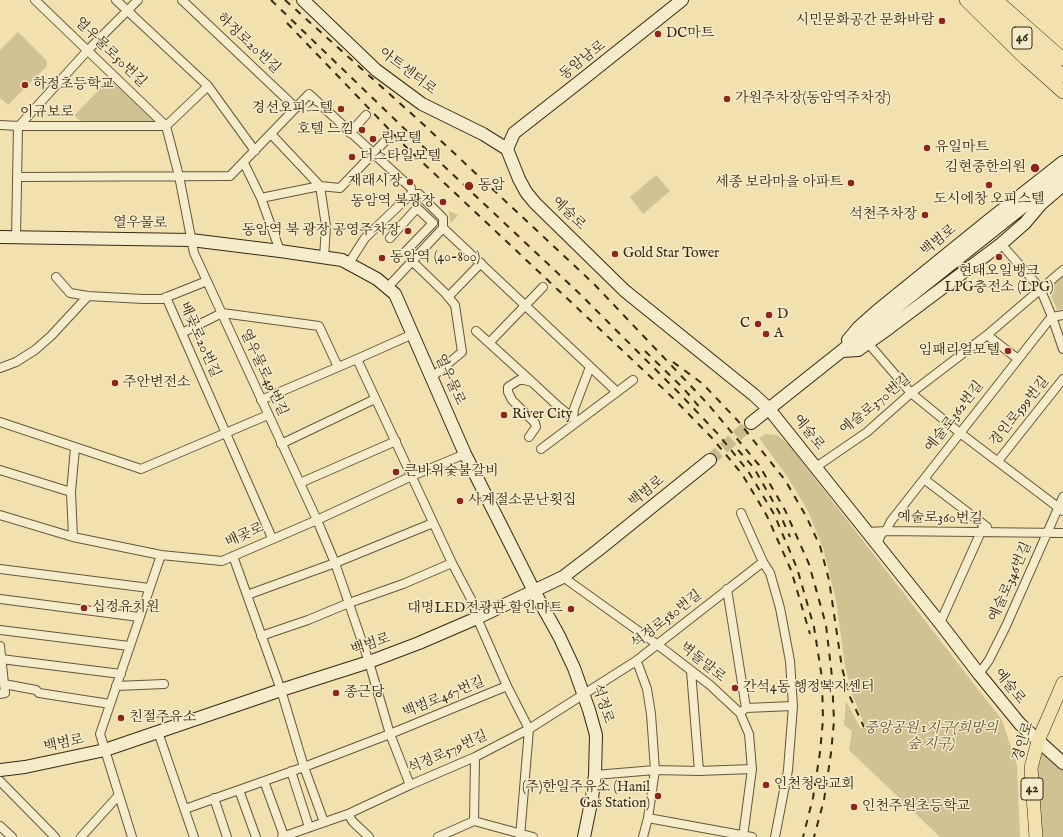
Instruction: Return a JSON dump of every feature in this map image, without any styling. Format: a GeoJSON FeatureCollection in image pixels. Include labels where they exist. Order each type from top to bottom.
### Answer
{"type":"FeatureCollection","features":[{"type":"Feature","properties":{"kind":"main road","name":"아트센터로"},"geometry":{"type":"LineString","coordinates":[[303,0],[376,70],[422,104],[483,134],[507,148]]}},
{"type":"Feature","properties":{"kind":"main road","name":"동암남로"},"geometry":{"type":"LineString","coordinates":[[507,148],[514,133],[583,80],[682,0]]}},
{"type":"Feature","properties":{"kind":"main road"},"geometry":{"type":"LineString","coordinates":[[966,0],[1026,59],[1063,92]]}},
{"type":"Feature","properties":{"kind":"main road","name":"46"},"geometry":{"type":"LineString","coordinates":[[980,0],[1063,76]]}},
{"type":"Feature","properties":{"kind":"main road"},"geometry":{"type":"LineString","coordinates":[[996,0],[1063,59]]}},
{"type":"Feature","properties":{"kind":"main road","name":"예술로"},"geometry":{"type":"LineString","coordinates":[[507,148],[519,179],[526,192],[535,203],[625,291],[754,395],[769,409],[1020,724],[1063,763]]}},
{"type":"Feature","properties":{"kind":"main road","name":"백범로"},"geometry":{"type":"LineString","coordinates":[[842,351],[850,336],[859,327],[988,221],[1063,162]]}},
{"type":"Feature","properties":{"kind":"main road","name":"백범로"},"geometry":{"type":"LineString","coordinates":[[751,423],[1063,175]]}},
{"type":"Feature","properties":{"kind":"main road","name":"백범로"},"geometry":{"type":"LineString","coordinates":[[842,351],[858,350],[1001,244],[1025,223],[1041,204],[1063,185]]}},
{"type":"Feature","properties":{"kind":"main road","name":"열우물로"},"geometry":{"type":"LineString","coordinates":[[0,238],[191,240],[342,260],[370,274],[395,294],[465,454],[534,591]]}},
{"type":"Feature","properties":{"kind":"main road","name":"백범로"},"geometry":{"type":"LineString","coordinates":[[0,770],[60,761],[105,750],[281,690],[369,662],[419,643],[477,618],[563,576],[597,551],[710,460]]}},
{"type":"Feature","properties":{"kind":"main road","name":"석정로"},"geometry":{"type":"LineString","coordinates":[[534,591],[559,636],[574,668],[596,735],[595,775],[584,837]]}},
{"type":"Feature","properties":{"kind":"main road","name":"경인로"},"geometry":{"type":"LineString","coordinates":[[1036,837],[1031,768],[1038,741],[1063,682]]}},
{"type":"Feature","properties":{"kind":"street","name":"열우물로50번길"},"geometry":{"type":"LineString","coordinates":[[35,0],[166,126]]}},
{"type":"Feature","properties":{"kind":"street"},"geometry":{"type":"LineString","coordinates":[[116,0],[208,86],[255,151]]}},
{"type":"Feature","properties":{"kind":"street"},"geometry":{"type":"LineString","coordinates":[[19,127],[88,50],[138,0]]}},
{"type":"Feature","properties":{"kind":"street","name":"하정로20번길"},"geometry":{"type":"LineString","coordinates":[[182,0],[296,108]]}},
{"type":"Feature","properties":{"kind":"street"},"geometry":{"type":"LineString","coordinates":[[191,240],[179,176],[166,126],[208,86]]}},
{"type":"Feature","properties":{"kind":"street"},"geometry":{"type":"LineString","coordinates":[[18,177],[230,176],[309,94],[411,188]]}},
{"type":"Feature","properties":{"kind":"street"},"geometry":{"type":"LineString","coordinates":[[350,133],[366,115]]}},
{"type":"Feature","properties":{"kind":"street","name":"이규보로"},"geometry":{"type":"LineString","coordinates":[[0,125],[19,127],[166,126]]}},
{"type":"Feature","properties":{"kind":"street","name":"이규보로"},"geometry":{"type":"LineString","coordinates":[[16,238],[19,127]]}},
{"type":"Feature","properties":{"kind":"street"},"geometry":{"type":"LineString","coordinates":[[271,134],[320,186],[326,226],[324,258]]}},
{"type":"Feature","properties":{"kind":"street"},"geometry":{"type":"LineString","coordinates":[[261,198],[320,186],[340,188],[389,137]]}},
{"type":"Feature","properties":{"kind":"street"},"geometry":{"type":"LineString","coordinates":[[244,162],[261,198],[280,251]]}},
{"type":"Feature","properties":{"kind":"street"},"geometry":{"type":"LineString","coordinates":[[349,263],[365,238],[411,194],[419,194],[443,218],[443,228],[388,287]]}},
{"type":"Feature","properties":{"kind":"street"},"geometry":{"type":"LineString","coordinates":[[405,201],[414,210]]}},
{"type":"Feature","properties":{"kind":"street"},"geometry":{"type":"LineString","coordinates":[[390,238],[417,208],[433,223],[405,252]]}},
{"type":"Feature","properties":{"kind":"street"},"geometry":{"type":"LineString","coordinates":[[443,228],[617,392]]}},
{"type":"Feature","properties":{"kind":"street"},"geometry":{"type":"LineString","coordinates":[[419,237],[420,252]]}},
{"type":"Feature","properties":{"kind":"street","name":"열우물로49번길"},"geometry":{"type":"LineString","coordinates":[[191,240],[194,253],[335,562],[369,662],[390,734],[410,785]]}},
{"type":"Feature","properties":{"kind":"street"},"geometry":{"type":"LineString","coordinates":[[1001,244],[1040,288],[1063,349]]}},
{"type":"Feature","properties":{"kind":"street"},"geometry":{"type":"LineString","coordinates":[[412,261],[455,305],[462,352],[432,377]]}},
{"type":"Feature","properties":{"kind":"street"},"geometry":{"type":"LineString","coordinates":[[448,297],[481,264]]}},
{"type":"Feature","properties":{"kind":"street","name":"예술로370번길"},"geometry":{"type":"LineString","coordinates":[[816,467],[867,432],[911,393],[986,335],[1063,270]]}},
{"type":"Feature","properties":{"kind":"street","name":"배곶로20번길"},"geometry":{"type":"LineString","coordinates":[[56,277],[70,293],[88,296],[143,299],[162,299],[166,297],[272,538]]}},
{"type":"Feature","properties":{"kind":"street"},"geometry":{"type":"LineString","coordinates":[[166,297],[207,281]]}},
{"type":"Feature","properties":{"kind":"street"},"geometry":{"type":"LineString","coordinates":[[489,343],[543,287]]}},
{"type":"Feature","properties":{"kind":"street"},"geometry":{"type":"LineString","coordinates":[[0,368],[16,362],[35,350],[51,336],[88,296]]}},
{"type":"Feature","properties":{"kind":"street"},"geometry":{"type":"LineString","coordinates":[[182,334],[222,313]]}},
{"type":"Feature","properties":{"kind":"street","name":"열우물로49번길"},"geometry":{"type":"LineString","coordinates":[[222,313],[319,326],[338,367]]}},
{"type":"Feature","properties":{"kind":"street"},"geometry":{"type":"LineString","coordinates":[[1052,317],[1063,315]]}},
{"type":"Feature","properties":{"kind":"street","name":"예술로362번길"},"geometry":{"type":"LineString","coordinates":[[878,545],[879,538],[882,533],[886,531],[891,521],[1052,317]]}},
{"type":"Feature","properties":{"kind":"street"},"geometry":{"type":"LineString","coordinates":[[476,331],[575,420]]}},
{"type":"Feature","properties":{"kind":"street"},"geometry":{"type":"LineString","coordinates":[[261,400],[357,360],[413,334]]}},
{"type":"Feature","properties":{"kind":"street"},"geometry":{"type":"LineString","coordinates":[[986,335],[1018,359]]}},
{"type":"Feature","properties":{"kind":"street","name":"경인로599번길"},"geometry":{"type":"LineString","coordinates":[[868,343],[911,393],[960,433],[1061,509]]}},
{"type":"Feature","properties":{"kind":"street","name":"백범로467번길"},"geometry":{"type":"LineString","coordinates":[[357,360],[452,563],[472,601],[477,618],[507,686],[529,729]]}},
{"type":"Feature","properties":{"kind":"street"},"geometry":{"type":"LineString","coordinates":[[575,420],[590,367]]}},
{"type":"Feature","properties":{"kind":"street","name":"경인로599번길"},"geometry":{"type":"LineString","coordinates":[[998,461],[1063,379]]}},
{"type":"Feature","properties":{"kind":"street"},"geometry":{"type":"LineString","coordinates":[[529,437],[536,427],[535,423],[512,400],[508,392],[508,387],[518,380],[532,382]]}},
{"type":"Feature","properties":{"kind":"street"},"geometry":{"type":"LineString","coordinates":[[541,449],[575,420],[617,392],[632,380]]}},
{"type":"Feature","properties":{"kind":"street"},"geometry":{"type":"LineString","coordinates":[[281,444],[375,399]]}},
{"type":"Feature","properties":{"kind":"street"},"geometry":{"type":"LineString","coordinates":[[0,422],[141,469],[268,415]]}},
{"type":"Feature","properties":{"kind":"street"},"geometry":{"type":"LineString","coordinates":[[300,483],[396,442]]}},
{"type":"Feature","properties":{"kind":"street"},"geometry":{"type":"LineString","coordinates":[[73,537],[71,492],[75,448]]}},
{"type":"Feature","properties":{"kind":"street","name":"배곶로"},"geometry":{"type":"LineString","coordinates":[[0,515],[73,537],[161,555],[222,561],[272,538],[317,520],[412,476],[465,454]]}},
{"type":"Feature","properties":{"kind":"street"},"geometry":{"type":"LineString","coordinates":[[0,470],[71,492]]}},
{"type":"Feature","properties":{"kind":"street","name":"예술로360번길"},"geometry":{"type":"LineString","coordinates":[[924,479],[982,528],[993,532],[1063,533]]}},
{"type":"Feature","properties":{"kind":"street","name":"예술로346번길"},"geometry":{"type":"LineString","coordinates":[[979,674],[989,660],[1006,626],[1048,533],[1061,509],[1063,497]]}},
{"type":"Feature","properties":{"kind":"street"},"geometry":{"type":"LineString","coordinates":[[741,513],[762,562],[770,573],[790,660],[793,706],[788,770],[775,837]]}},
{"type":"Feature","properties":{"kind":"street"},"geometry":{"type":"LineString","coordinates":[[247,595],[433,523]]}},
{"type":"Feature","properties":{"kind":"street"},"geometry":{"type":"LineString","coordinates":[[940,622],[982,528]]}},
{"type":"Feature","properties":{"kind":"street","name":"예술로360번길"},"geometry":{"type":"LineString","coordinates":[[868,532],[982,528]]}},
{"type":"Feature","properties":{"kind":"street"},"geometry":{"type":"LineString","coordinates":[[132,837],[118,796],[100,734],[161,555]]}},
{"type":"Feature","properties":{"kind":"street"},"geometry":{"type":"LineString","coordinates":[[233,556],[281,690],[304,767],[316,824]]}},
{"type":"Feature","properties":{"kind":"street","name":"석정로580번길"},"geometry":{"type":"LineString","coordinates":[[584,695],[658,645],[762,562]]}},
{"type":"Feature","properties":{"kind":"street"},"geometry":{"type":"LineString","coordinates":[[261,636],[403,584],[452,563]]}},
{"type":"Feature","properties":{"kind":"street"},"geometry":{"type":"LineString","coordinates":[[0,569],[149,588]]}},
{"type":"Feature","properties":{"kind":"street","name":"벽돌말로"},"geometry":{"type":"LineString","coordinates":[[563,576],[658,645],[743,710],[749,734],[752,769],[743,836]]}},
{"type":"Feature","properties":{"kind":"street"},"geometry":{"type":"LineString","coordinates":[[727,589],[743,710],[793,706]]}},
{"type":"Feature","properties":{"kind":"street"},"geometry":{"type":"LineString","coordinates":[[0,599],[139,617]]}},
{"type":"Feature","properties":{"kind":"street"},"geometry":{"type":"LineString","coordinates":[[0,630],[129,646]]}},
{"type":"Feature","properties":{"kind":"street"},"geometry":{"type":"LineString","coordinates":[[0,646],[5,693],[0,694]]}},
{"type":"Feature","properties":{"kind":"street"},"geometry":{"type":"LineString","coordinates":[[1,659],[121,674]]}},
{"type":"Feature","properties":{"kind":"street"},"geometry":{"type":"LineString","coordinates":[[636,661],[646,689],[651,714],[655,770],[648,818],[643,837]]}},
{"type":"Feature","properties":{"kind":"street"},"geometry":{"type":"LineString","coordinates":[[691,671],[699,771]]}},
{"type":"Feature","properties":{"kind":"street"},"geometry":{"type":"LineString","coordinates":[[4,684],[36,690],[38,693],[110,704]]}},
{"type":"Feature","properties":{"kind":"street"},"geometry":{"type":"LineString","coordinates":[[116,686],[164,684]]}},
{"type":"Feature","properties":{"kind":"street","name":"백범로467번길"},"geometry":{"type":"LineString","coordinates":[[184,809],[349,750],[507,686]]}},
{"type":"Feature","properties":{"kind":"street","name":"석정로579번길"},"geometry":{"type":"LineString","coordinates":[[283,837],[316,824],[348,814],[475,757],[529,729],[584,695]]}},
{"type":"Feature","properties":{"kind":"street"},"geometry":{"type":"LineString","coordinates":[[520,835],[529,729]]}},
{"type":"Feature","properties":{"kind":"street"},"geometry":{"type":"LineString","coordinates":[[158,732],[194,837]]}},
{"type":"Feature","properties":{"kind":"street"},"geometry":{"type":"LineString","coordinates":[[474,821],[475,757]]}},
{"type":"Feature","properties":{"kind":"street"},"geometry":{"type":"LineString","coordinates":[[595,775],[655,770],[699,771],[752,769]]}},
{"type":"Feature","properties":{"kind":"street"},"geometry":{"type":"LineString","coordinates":[[291,771],[316,824]]}},
{"type":"Feature","properties":{"kind":"street"},"geometry":{"type":"LineString","coordinates":[[0,780],[55,837]]}},
{"type":"Feature","properties":{"kind":"street"},"geometry":{"type":"LineString","coordinates":[[264,781],[283,837]]}},
{"type":"Feature","properties":{"kind":"street"},"geometry":{"type":"LineString","coordinates":[[239,790],[256,837]]}},
{"type":"Feature","properties":{"kind":"street"},"geometry":{"type":"LineString","coordinates":[[81,837],[118,796]]}},
{"type":"Feature","properties":{"kind":"street"},"geometry":{"type":"LineString","coordinates":[[214,798],[227,837]]}},
{"type":"Feature","properties":{"kind":"street"},"geometry":{"type":"LineString","coordinates":[[348,814],[353,822],[369,837]]}},
{"type":"Feature","properties":{"kind":"street"},"geometry":{"type":"LineString","coordinates":[[648,818],[752,837]]}},
{"type":"Feature","properties":{"kind":"street"},"geometry":{"type":"LineString","coordinates":[[438,837],[474,821],[520,835],[533,837]]}},
{"type":"Feature","properties":{"kind":"street"},"geometry":{"type":"LineString","coordinates":[[0,826],[12,837]]}},
{"type":"Feature","properties":{"kind":"green space"},"geometry":{"type":"Polygon","coordinates":[[[18,32],[47,61],[47,66],[8,105],[0,98],[0,50],[18,32]]]}},
{"type":"Feature","properties":{"kind":"green space"},"geometry":{"type":"Polygon","coordinates":[[[109,79],[159,122],[82,122],[74,116],[109,79]]]}},
{"type":"Feature","properties":{"kind":"green space"},"geometry":{"type":"Polygon","coordinates":[[[656,175],[670,191],[643,214],[630,197],[656,175]]]}},
{"type":"Feature","properties":{"kind":"green space"},"geometry":{"type":"Polygon","coordinates":[[[449,211],[458,215],[451,223],[450,221],[449,211]]]}},
{"type":"Feature","properties":{"kind":"green space"},"geometry":{"type":"Polygon","coordinates":[[[1063,276],[1063,309],[1057,310],[1048,288],[1063,276]]]}},
{"type":"Feature","properties":{"kind":"green space","name":"중앙공원 1지구(희망의 숲 지구)"},"geometry":{"type":"Polygon","coordinates":[[[766,434],[777,435],[788,444],[1002,720],[1017,765],[1020,837],[940,837],[849,750],[852,731],[844,725],[846,701],[861,729],[865,726],[852,694],[845,666],[836,600],[823,548],[808,511],[787,476],[759,438],[766,434]]]}},
{"type":"Feature","properties":{"kind":"green space"},"geometry":{"type":"Polygon","coordinates":[[[1042,755],[1048,755],[1063,763],[1063,837],[1037,837],[1031,768],[1042,755]]]}},
{"type":"Feature","properties":{"kind":"tunnel"},"geometry":{"type":"LineString","coordinates":[[710,460],[751,423]]}},
{"type":"Feature","properties":{"kind":"railway"},"geometry":{"type":"LineString","coordinates":[[271,0],[413,137],[581,295],[718,434],[748,471],[774,514],[797,568],[814,627],[822,678],[823,720],[820,752],[813,798],[803,837]]}},
{"type":"Feature","properties":{"kind":"railway"},"geometry":{"type":"LineString","coordinates":[[285,0],[424,125],[594,284],[707,403],[759,465],[785,510],[809,564],[826,625],[832,677],[834,721],[824,800],[814,837]]}},
{"type":"Feature","properties":{"kind":"railway"},"geometry":{"type":"LineString","coordinates":[[287,23],[405,146],[673,398],[712,438],[742,474],[767,516],[791,570],[810,634]]}},
{"type":"Feature","properties":{"kind":"railway"},"geometry":{"type":"LineString","coordinates":[[645,351],[684,389],[702,410]]}},
{"type":"Feature","properties":{"kind":"railway"},"geometry":{"type":"LineString","coordinates":[[673,362],[703,384],[738,421],[785,480],[806,516],[820,546],[829,580],[842,668],[850,697],[864,727]]}},
{"type":"Feature","properties":{"kind":"railway"},"geometry":{"type":"LineString","coordinates":[[738,450],[754,468],[779,512],[790,537]]}},
{"type":"Feature","properties":{"kind":"place","name":"시민문화공간 문화바람"},"geometry":{"type":"Point","coordinates":[942,21]}},
{"type":"Feature","properties":{"kind":"place","name":"DC마트"},"geometry":{"type":"Point","coordinates":[658,34]}},
{"type":"Feature","properties":{"kind":"place","name":"하정초등학교"},"geometry":{"type":"Point","coordinates":[25,85]}},
{"type":"Feature","properties":{"kind":"place","name":"가원주차장(동암역주차장)"},"geometry":{"type":"Point","coordinates":[727,99]}},
{"type":"Feature","properties":{"kind":"place","name":"경선오피스텔"},"geometry":{"type":"Point","coordinates":[341,109]}},
{"type":"Feature","properties":{"kind":"place","name":"호텔 느낌"},"geometry":{"type":"Point","coordinates":[362,130]}},
{"type":"Feature","properties":{"kind":"place","name":"린모텔"},"geometry":{"type":"Point","coordinates":[373,139]}},
{"type":"Feature","properties":{"kind":"place","name":"유일마트"},"geometry":{"type":"Point","coordinates":[927,148]}},
{"type":"Feature","properties":{"kind":"place","name":"더스타일모텔"},"geometry":{"type":"Point","coordinates":[352,157]}},
{"type":"Feature","properties":{"kind":"place","name":"김현중한의원"},"geometry":{"type":"Point","coordinates":[1035,168]}},
{"type":"Feature","properties":{"kind":"place","name":"재래시장"},"geometry":{"type":"Point","coordinates":[410,182]}},
{"type":"Feature","properties":{"kind":"place","name":"세종 보라마을 아파트"},"geometry":{"type":"Point","coordinates":[851,183]}},
{"type":"Feature","properties":{"kind":"place","name":"도시에창 오피스텔"},"geometry":{"type":"Point","coordinates":[989,185]}},
{"type":"Feature","properties":{"kind":"place","name":"동암"},"geometry":{"type":"Point","coordinates":[469,186]}},
{"type":"Feature","properties":{"kind":"place","name":"동암역 북광장"},"geometry":{"type":"Point","coordinates":[443,202]}},
{"type":"Feature","properties":{"kind":"place","name":"석천주차장"},"geometry":{"type":"Point","coordinates":[925,215]}},
{"type":"Feature","properties":{"kind":"place","name":"동암역 북 광장 공영주차장"},"geometry":{"type":"Point","coordinates":[408,231]}},
{"type":"Feature","properties":{"kind":"place","name":"Gold Star Tower"},"geometry":{"type":"Point","coordinates":[615,254]}},
{"type":"Feature","properties":{"kind":"place","name":"현대오일뱅크 LPG충전소 (LPG)"},"geometry":{"type":"Point","coordinates":[999,257]}},
{"type":"Feature","properties":{"kind":"place","name":"동암역 (40-800)"},"geometry":{"type":"Point","coordinates":[382,258]}},
{"type":"Feature","properties":{"kind":"place","name":"D"},"geometry":{"type":"Point","coordinates":[769,315]}},
{"type":"Feature","properties":{"kind":"place","name":"C"},"geometry":{"type":"Point","coordinates":[758,324]}},
{"type":"Feature","properties":{"kind":"place","name":"A"},"geometry":{"type":"Point","coordinates":[766,334]}},
{"type":"Feature","properties":{"kind":"place","name":"임패리얼모텔"},"geometry":{"type":"Point","coordinates":[1008,351]}},
{"type":"Feature","properties":{"kind":"place","name":"주안변전소"},"geometry":{"type":"Point","coordinates":[115,383]}},
{"type":"Feature","properties":{"kind":"place","name":"River City"},"geometry":{"type":"Point","coordinates":[504,415]}},
{"type":"Feature","properties":{"kind":"place","name":"큰바위숯불갈비"},"geometry":{"type":"Point","coordinates":[396,472]}},
{"type":"Feature","properties":{"kind":"place","name":"사계절소문난횟집"},"geometry":{"type":"Point","coordinates":[460,501]}},
{"type":"Feature","properties":{"kind":"place","name":"십정유치원"},"geometry":{"type":"Point","coordinates":[84,608]}},
{"type":"Feature","properties":{"kind":"place","name":"대명LED전광판 할인마트"},"geometry":{"type":"Point","coordinates":[571,609]}},
{"type":"Feature","properties":{"kind":"place","name":"간석4동 행정복지센터"},"geometry":{"type":"Point","coordinates":[735,688]}},
{"type":"Feature","properties":{"kind":"place","name":"종근당"},"geometry":{"type":"Point","coordinates":[336,693]}},
{"type":"Feature","properties":{"kind":"place","name":"친절주유소"},"geometry":{"type":"Point","coordinates":[121,718]}},
{"type":"Feature","properties":{"kind":"place","name":"인천청암교회"},"geometry":{"type":"Point","coordinates":[766,785]}},
{"type":"Feature","properties":{"kind":"place","name":"(주)한일주유소 (Hanil Gas Station)"},"geometry":{"type":"Point","coordinates":[658,796]}},
{"type":"Feature","properties":{"kind":"place","name":"인천주원초등학교"},"geometry":{"type":"Point","coordinates":[854,807]}}]}
